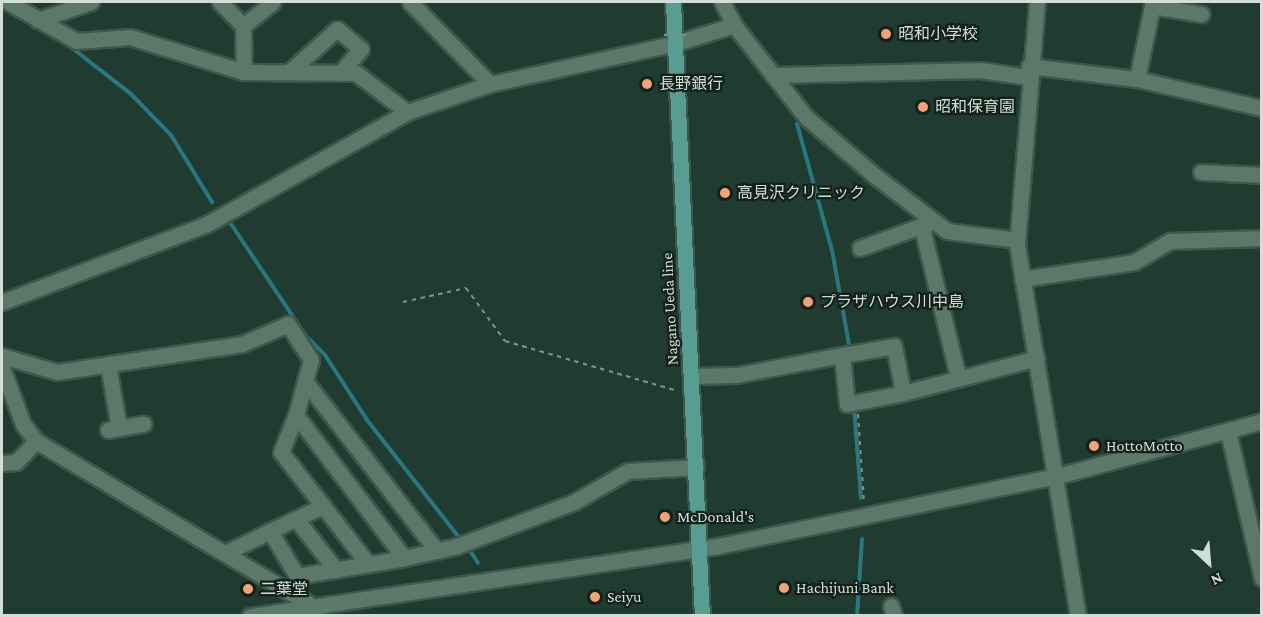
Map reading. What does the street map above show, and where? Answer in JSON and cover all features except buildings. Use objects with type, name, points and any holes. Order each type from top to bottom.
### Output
[{"type":"main road","name":"Nagano Ueda line","points":[[673,2],[702,615]]},
{"type":"street","points":[[8,2],[76,41],[130,37],[244,72],[343,70],[356,73],[407,112]]},
{"type":"street","points":[[38,20],[91,2]]},
{"type":"street","points":[[220,2],[243,26],[244,72]]},
{"type":"street","points":[[243,26],[273,2]]},
{"type":"street","points":[[410,2],[490,84]]},
{"type":"street","points":[[722,2],[734,25],[806,117],[928,224],[947,231],[1017,240]]},
{"type":"street","points":[[1037,2],[1029,72],[1017,240],[1078,615]]},
{"type":"street","points":[[1137,79],[1153,4],[1201,14]]},
{"type":"street","points":[[2,302],[207,224],[407,112],[490,84],[734,25]]},
{"type":"street","points":[[289,72],[337,29],[361,49],[343,70]]},
{"type":"street","points":[[773,75],[980,70],[1137,79],[1262,108]]},
{"type":"street","points":[[1201,172],[1262,175]]},
{"type":"street","points":[[860,248],[928,224]]},
{"type":"street","points":[[928,224],[958,377]]},
{"type":"street","points":[[1022,279],[1134,262],[1170,241],[1262,238]]},
{"type":"street","points":[[2,356],[57,372],[242,344],[288,324],[311,360],[296,415],[281,452],[368,564]]},
{"type":"street","points":[[691,376],[736,375],[894,346],[903,393]]},
{"type":"street","points":[[842,355],[847,404],[903,393],[1037,358]]},
{"type":"street","points":[[108,365],[113,429],[143,424]]},
{"type":"street","points":[[2,368],[23,424],[36,441],[227,552],[320,611]]},
{"type":"street","points":[[305,381],[437,550]]},
{"type":"street","points":[[296,415],[404,558]]},
{"type":"street","points":[[250,615],[320,611],[699,549],[1057,476],[1262,421]]},
{"type":"street","points":[[1228,430],[1261,571]]},
{"type":"street","points":[[2,463],[16,462],[36,441]]},
{"type":"street","points":[[270,531],[297,576],[404,558],[463,543],[574,502],[628,471],[696,467]]},
{"type":"street","points":[[227,552],[323,506]]},
{"type":"street","points":[[296,519],[336,570]]},
{"type":"path","points":[[403,302],[466,288],[506,341],[692,395]]},
{"type":"path","points":[[857,402],[864,504]]},
{"type":"waterway","points":[[67,44],[131,94],[171,135],[212,202]]},
{"type":"waterway","points":[[797,124],[832,250],[850,350]]},
{"type":"waterway","points":[[229,221],[306,336],[325,355],[367,420],[462,541]]},
{"type":"waterway","points":[[851,362],[853,387]]},
{"type":"waterway","points":[[854,407],[861,498]]},
{"type":"waterway","points":[[857,616],[862,539]]},
{"type":"waterway","points":[[467,546],[478,563]]},
{"type":"place","name":"昭和小学校","points":[[886,34]]},
{"type":"place","name":"長野銀行","points":[[647,84]]},
{"type":"place","name":"昭和保育園","points":[[923,107]]},
{"type":"place","name":"高見沢クリニック","points":[[725,193]]},
{"type":"place","name":"プラザハウス川中島","points":[[808,302]]},
{"type":"place","name":"HottoMotto","points":[[1094,446]]},
{"type":"place","name":"McDonald's","points":[[665,517]]},
{"type":"place","name":"Hachijuni Bank","points":[[784,588]]},
{"type":"place","name":"二葉堂","points":[[248,589]]},
{"type":"place","name":"Seiyu","points":[[595,597]]}]
